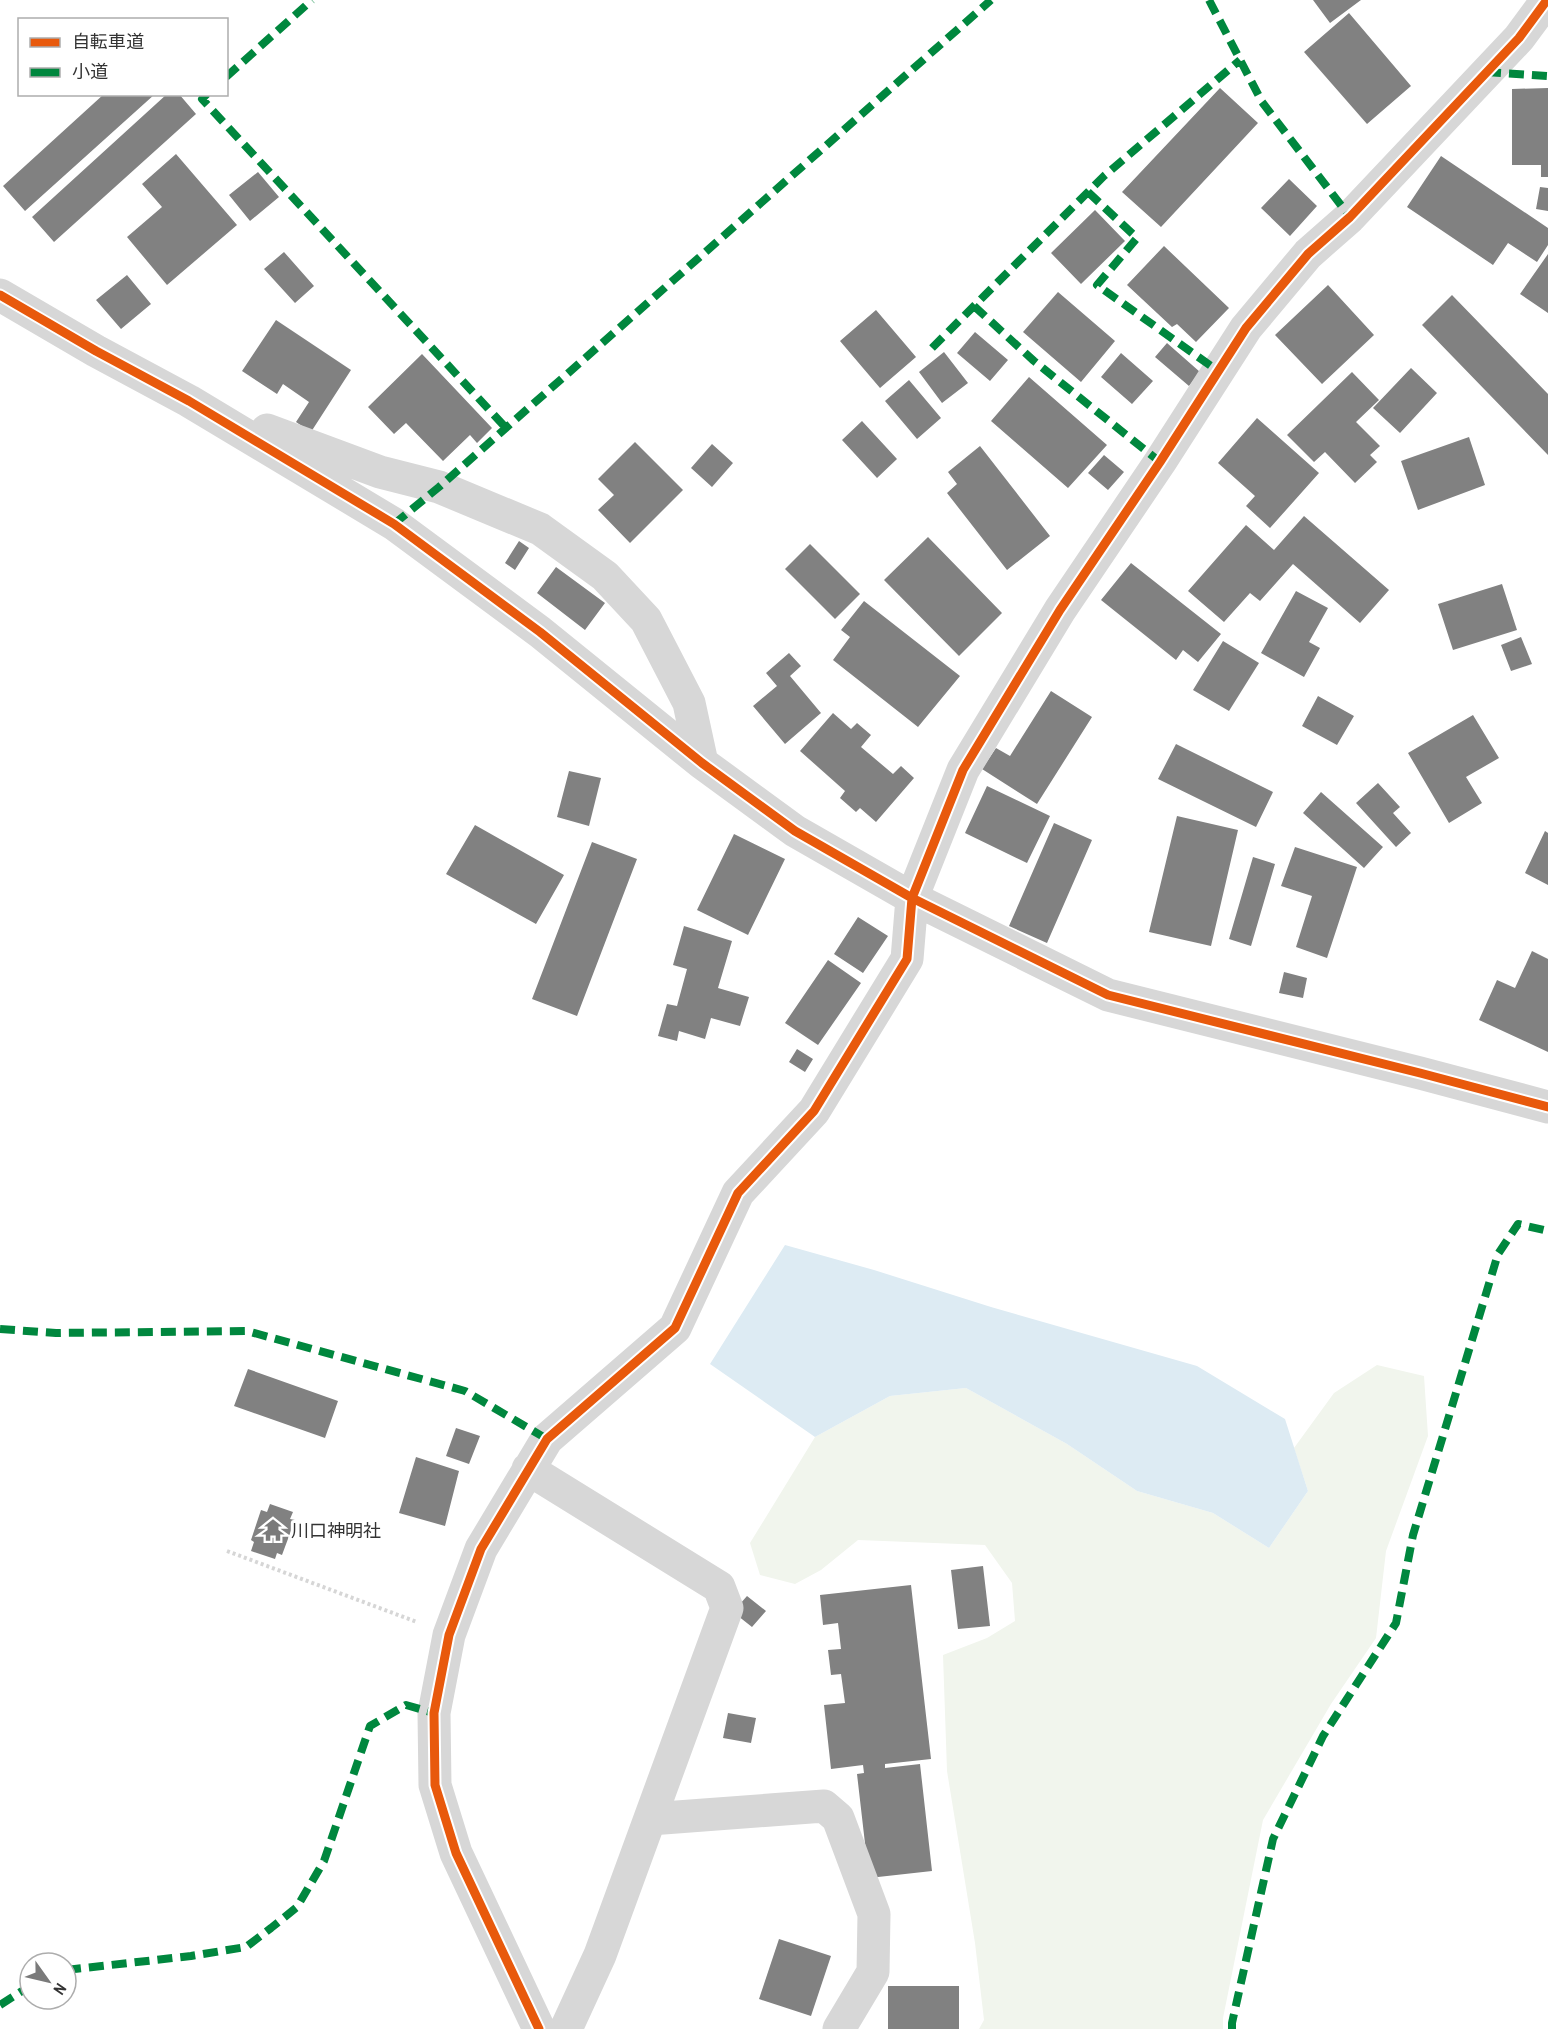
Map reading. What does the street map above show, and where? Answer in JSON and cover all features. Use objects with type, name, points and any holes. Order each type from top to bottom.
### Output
[{"type":"street","points":[[539,2029],[456,1853],[435,1785],[434,1713],[448,1635],[481,1549],[547,1439],[675,1329],[738,1193],[814,1111],[907,959],[912,898],[963,770],[1060,610],[1160,462],[1246,328],[1308,254],[1350,217],[1519,38],[1547,0]]},
{"type":"street","points":[[0,295],[189,401],[394,524],[540,632],[702,763],[795,831],[912,898],[1108,995],[1548,1107]]},
{"type":"street","points":[[189,401],[380,472],[439,487],[540,529],[605,576],[646,620],[689,703],[702,763]]},
{"type":"street","points":[[528,1469],[719,1587],[728,1608],[600,1955],[566,2029]]},
{"type":"street","points":[[650,1819],[824,1806],[838,1818],[874,1914],[873,1972],[839,2029]]},
{"type":"path","points":[[227,1551],[448,1635]]},
{"type":"shaded area","points":[[785,1245],[1197,1366],[1285,1419],[1308,1491],[1269,1548],[1213,1513],[1137,1491],[1067,1444],[966,1388],[890,1396],[815,1437],[710,1364]]},
{"type":"shaded area","points":[[1377,1365],[1424,1376],[1428,1436],[1386,1551],[1376,1638],[1331,1704],[1263,1820],[1223,2018],[1223,2029],[979,2029],[984,2020],[975,1943],[947,1771],[943,1655],[987,1638],[1015,1621],[1012,1583],[985,1545],[858,1540],[821,1570],[795,1584],[760,1575],[750,1543],[815,1437],[890,1396],[966,1388],[1067,1444],[1137,1491],[1213,1513],[1269,1548],[1308,1491],[1294,1448],[1334,1393]]},
{"type":"building","points":[[1313,0],[1361,0],[1330,23]]},
{"type":"building","points":[[1349,13],[1411,86],[1367,124],[1304,52]]},
{"type":"building","points":[[1220,88],[1258,123],[1161,227],[1122,192]]},
{"type":"building","points":[[1548,88],[1548,177],[1541,177],[1541,165],[1512,165],[1512,89]]},
{"type":"building","points":[[102,96],[153,96],[25,211],[3,186]]},
{"type":"building","points":[[165,96],[181,96],[196,114],[54,242],[32,217]]},
{"type":"building","points":[[176,154],[237,225],[167,285],[127,237],[162,207],[142,184]]},
{"type":"building","points":[[1441,156],[1548,228],[1548,245],[1537,262],[1508,243],[1493,265],[1407,207]]},
{"type":"building","points":[[258,172],[279,197],[250,221],[229,195]]},
{"type":"building","points":[[1289,179],[1317,206],[1290,236],[1261,208]]},
{"type":"building","points":[[1540,187],[1548,188],[1548,211],[1536,209]]},
{"type":"building","points":[[1095,210],[1125,241],[1081,284],[1051,253]]},
{"type":"building","points":[[1164,246],[1229,308],[1196,342],[1177,324],[1172,327],[1127,285]]},
{"type":"building","points":[[284,252],[314,286],[295,303],[264,269]]},
{"type":"building","points":[[1548,254],[1548,313],[1520,294]]},
{"type":"building","points":[[127,275],[151,304],[121,329],[96,300]]},
{"type":"building","points":[[1328,285],[1374,335],[1322,384],[1275,335]]},
{"type":"building","points":[[1058,292],[1115,341],[1081,382],[1023,332]]},
{"type":"building","points":[[1452,295],[1548,394],[1548,455],[1422,325]]},
{"type":"building","points":[[876,310],[916,357],[880,388],[840,341]]},
{"type":"building","points":[[276,320],[351,370],[311,432],[296,422],[309,402],[283,384],[277,394],[242,371]]},
{"type":"building","points":[[975,332],[1008,360],[990,381],[957,353]]},
{"type":"building","points":[[1167,343],[1200,372],[1189,386],[1155,357]]},
{"type":"building","points":[[944,352],[968,383],[942,403],[919,372]]},
{"type":"building","points":[[1121,353],[1153,381],[1132,404],[1101,377]]},
{"type":"building","points":[[422,354],[492,428],[477,443],[470,435],[443,461],[406,423],[394,434],[368,407]]},
{"type":"building","points":[[1411,368],[1437,393],[1400,433],[1373,408]]},
{"type":"building","points":[[1352,372],[1379,400],[1356,422],[1380,446],[1370,455],[1377,462],[1355,483],[1325,452],[1314,462],[1287,435]]},
{"type":"building","points":[[1029,377],[1107,445],[1068,488],[991,421]]},
{"type":"building","points":[[909,380],[941,418],[917,439],[885,401]]},
{"type":"building","points":[[1257,418],[1319,473],[1270,528],[1246,506],[1255,496],[1218,463]]},
{"type":"building","points":[[862,421],[897,459],[877,478],[842,440]]},
{"type":"building","points":[[1469,437],[1485,485],[1418,510],[1401,461]]},
{"type":"building","points":[[635,442],[683,490],[630,543],[598,510],[614,495],[598,479]]},
{"type":"building","points":[[712,444],[733,463],[712,487],[691,468]]},
{"type":"building","points":[[980,446],[1050,536],[1007,570],[947,493],[957,484],[948,472]]},
{"type":"building","points":[[1104,455],[1124,472],[1108,490],[1088,473]]},
{"type":"building","points":[[1304,516],[1389,590],[1360,623],[1293,564],[1260,601],[1250,593],[1224,622],[1188,591],[1246,525],[1274,550]]},
{"type":"building","points":[[928,537],[1002,613],[959,656],[884,580]]},
{"type":"building","points":[[519,541],[529,548],[515,570],[505,563]]},
{"type":"building","points":[[810,544],[860,594],[835,619],[785,569]]},
{"type":"building","points":[[1131,563],[1221,634],[1198,662],[1183,650],[1176,660],[1101,600]]},
{"type":"building","points":[[556,567],[605,603],[585,630],[537,593]]},
{"type":"building","points":[[1502,584],[1517,630],[1453,650],[1438,604]]},
{"type":"building","points":[[1296,591],[1328,608],[1309,642],[1320,648],[1304,677],[1261,653]]},
{"type":"building","points":[[864,601],[960,676],[918,727],[833,660],[850,637],[841,630]]},
{"type":"building","points":[[1521,637],[1532,664],[1511,671],[1501,645]]},
{"type":"building","points":[[1223,641],[1259,663],[1229,711],[1193,690]]},
{"type":"building","points":[[789,653],[801,666],[790,676],[821,713],[785,744],[753,706],[777,686],[766,673]]},
{"type":"building","points":[[1051,691],[1092,717],[1037,804],[982,769],[996,748],[1010,756]]},
{"type":"building","points":[[1318,696],[1354,716],[1337,745],[1302,726]]},
{"type":"building","points":[[833,713],[851,729],[857,723],[871,735],[861,747],[893,774],[901,766],[914,778],[876,822],[860,808],[856,812],[840,798],[845,791],[800,751]]},
{"type":"building","points":[[1473,715],[1499,758],[1466,777],[1482,803],[1449,823],[1408,753]]},
{"type":"building","points":[[1176,744],[1273,792],[1256,827],[1158,779]]},
{"type":"building","points":[[569,771],[601,778],[589,826],[557,817]]},
{"type":"building","points":[[1378,783],[1400,807],[1393,813],[1411,833],[1396,847],[1356,803]]},
{"type":"building","points":[[987,786],[1050,816],[1027,863],[965,833]]},
{"type":"building","points":[[1321,792],[1383,847],[1364,868],[1303,813]]},
{"type":"building","points":[[1177,816],[1238,830],[1211,946],[1149,932]]},
{"type":"building","points":[[1054,823],[1092,840],[1047,943],[1009,926]]},
{"type":"building","points":[[475,825],[564,875],[536,924],[446,874]]},
{"type":"building","points":[[1545,831],[1548,833],[1548,885],[1525,873]]},
{"type":"building","points":[[734,834],[785,859],[748,935],[697,910]]},
{"type":"building","points":[[592,842],[637,859],[577,1016],[532,999]]},
{"type":"building","points":[[1295,847],[1357,867],[1327,958],[1296,947],[1312,896],[1281,886]]},
{"type":"building","points":[[1253,857],[1275,864],[1251,946],[1229,939]]},
{"type":"building","points":[[858,917],[888,936],[863,973],[834,954]]},
{"type":"building","points":[[684,926],[732,941],[718,988],[749,997],[740,1026],[711,1018],[705,1039],[679,1031],[677,1041],[658,1036],[667,1004],[677,1006],[687,969],[673,965]]},
{"type":"building","points":[[1532,951],[1548,959],[1548,1052],[1479,1020],[1497,980],[1515,988]]},
{"type":"building","points":[[828,960],[861,983],[818,1045],[785,1023]]},
{"type":"building","points":[[1284,972],[1307,978],[1303,998],[1279,993]]},
{"type":"building","points":[[797,1049],[813,1059],[805,1072],[789,1062]]},
{"type":"building","points":[[248,1369],[338,1401],[325,1438],[234,1406]]},
{"type":"building","points":[[456,1428],[480,1436],[469,1464],[446,1456]]},
{"type":"building","points":[[416,1457],[459,1471],[445,1526],[399,1513]]},
{"type":"building","name":"川口神明社","points":[[270,1504],[293,1512],[290,1519],[295,1520],[282,1555],[277,1553],[275,1559],[251,1551],[254,1542],[251,1540],[261,1510],[267,1512]]},
{"type":"building","points":[[983,1566],[990,1626],[958,1629],[951,1570]]},
{"type":"building","points":[[911,1585],[931,1759],[885,1764],[885,1768],[920,1764],[932,1871],[869,1878],[857,1774],[864,1773],[863,1765],[831,1769],[824,1705],[845,1703],[841,1674],[831,1675],[828,1650],[841,1649],[838,1623],[823,1625],[820,1595]]},
{"type":"building","points":[[747,1596],[766,1611],[752,1627],[733,1612]]},
{"type":"building","points":[[728,1713],[756,1718],[751,1743],[723,1738]]},
{"type":"building","points":[[779,1939],[831,1956],[811,2016],[759,1999]]},
{"type":"building","points":[[888,1986],[959,1986],[959,2029],[888,2029]]},
{"type":"marked path","points":[[228,75],[312,0]]},
{"type":"marked path","points":[[394,524],[439,487],[991,0]]},
{"type":"marked path","points":[[1209,0],[1262,102],[1350,217]]},
{"type":"marked path","points":[[932,348],[1104,176],[1240,60]]},
{"type":"marked path","points":[[1486,72],[1548,76]]},
{"type":"marked path","points":[[205,96],[202,99],[506,428]]},
{"type":"marked path","points":[[1088,192],[1137,238],[1097,285],[1218,371]]},
{"type":"marked path","points":[[974,306],[1034,361],[1160,462]]},
{"type":"marked path","points":[[1232,2029],[1273,1839],[1323,1736],[1396,1623],[1413,1535],[1498,1254],[1518,1224],[1548,1231]]},
{"type":"marked path","points":[[0,1329],[56,1333],[247,1331],[465,1391],[547,1439]]},
{"type":"marked path","points":[[78,1969],[191,1956],[246,1947],[297,1907],[324,1861],[370,1726],[406,1705],[434,1713]]},
{"type":"marked path","points":[[0,2005],[18,1994]]},
{"type":"cycle path","points":[[539,2029],[456,1853],[435,1785],[434,1713],[449,1635],[481,1549],[547,1439],[675,1328],[738,1193],[814,1111],[907,959],[912,898],[963,770],[1060,610],[1160,462],[1246,328],[1308,254],[1350,217],[1519,38],[1547,0]]},
{"type":"cycle path","points":[[0,295],[96,351],[189,401],[394,524],[540,632],[702,763],[795,831],[912,898],[1108,995],[1548,1107]]},
{"type":"place","name":"川口神明社","points":[[273,1530]]}]
